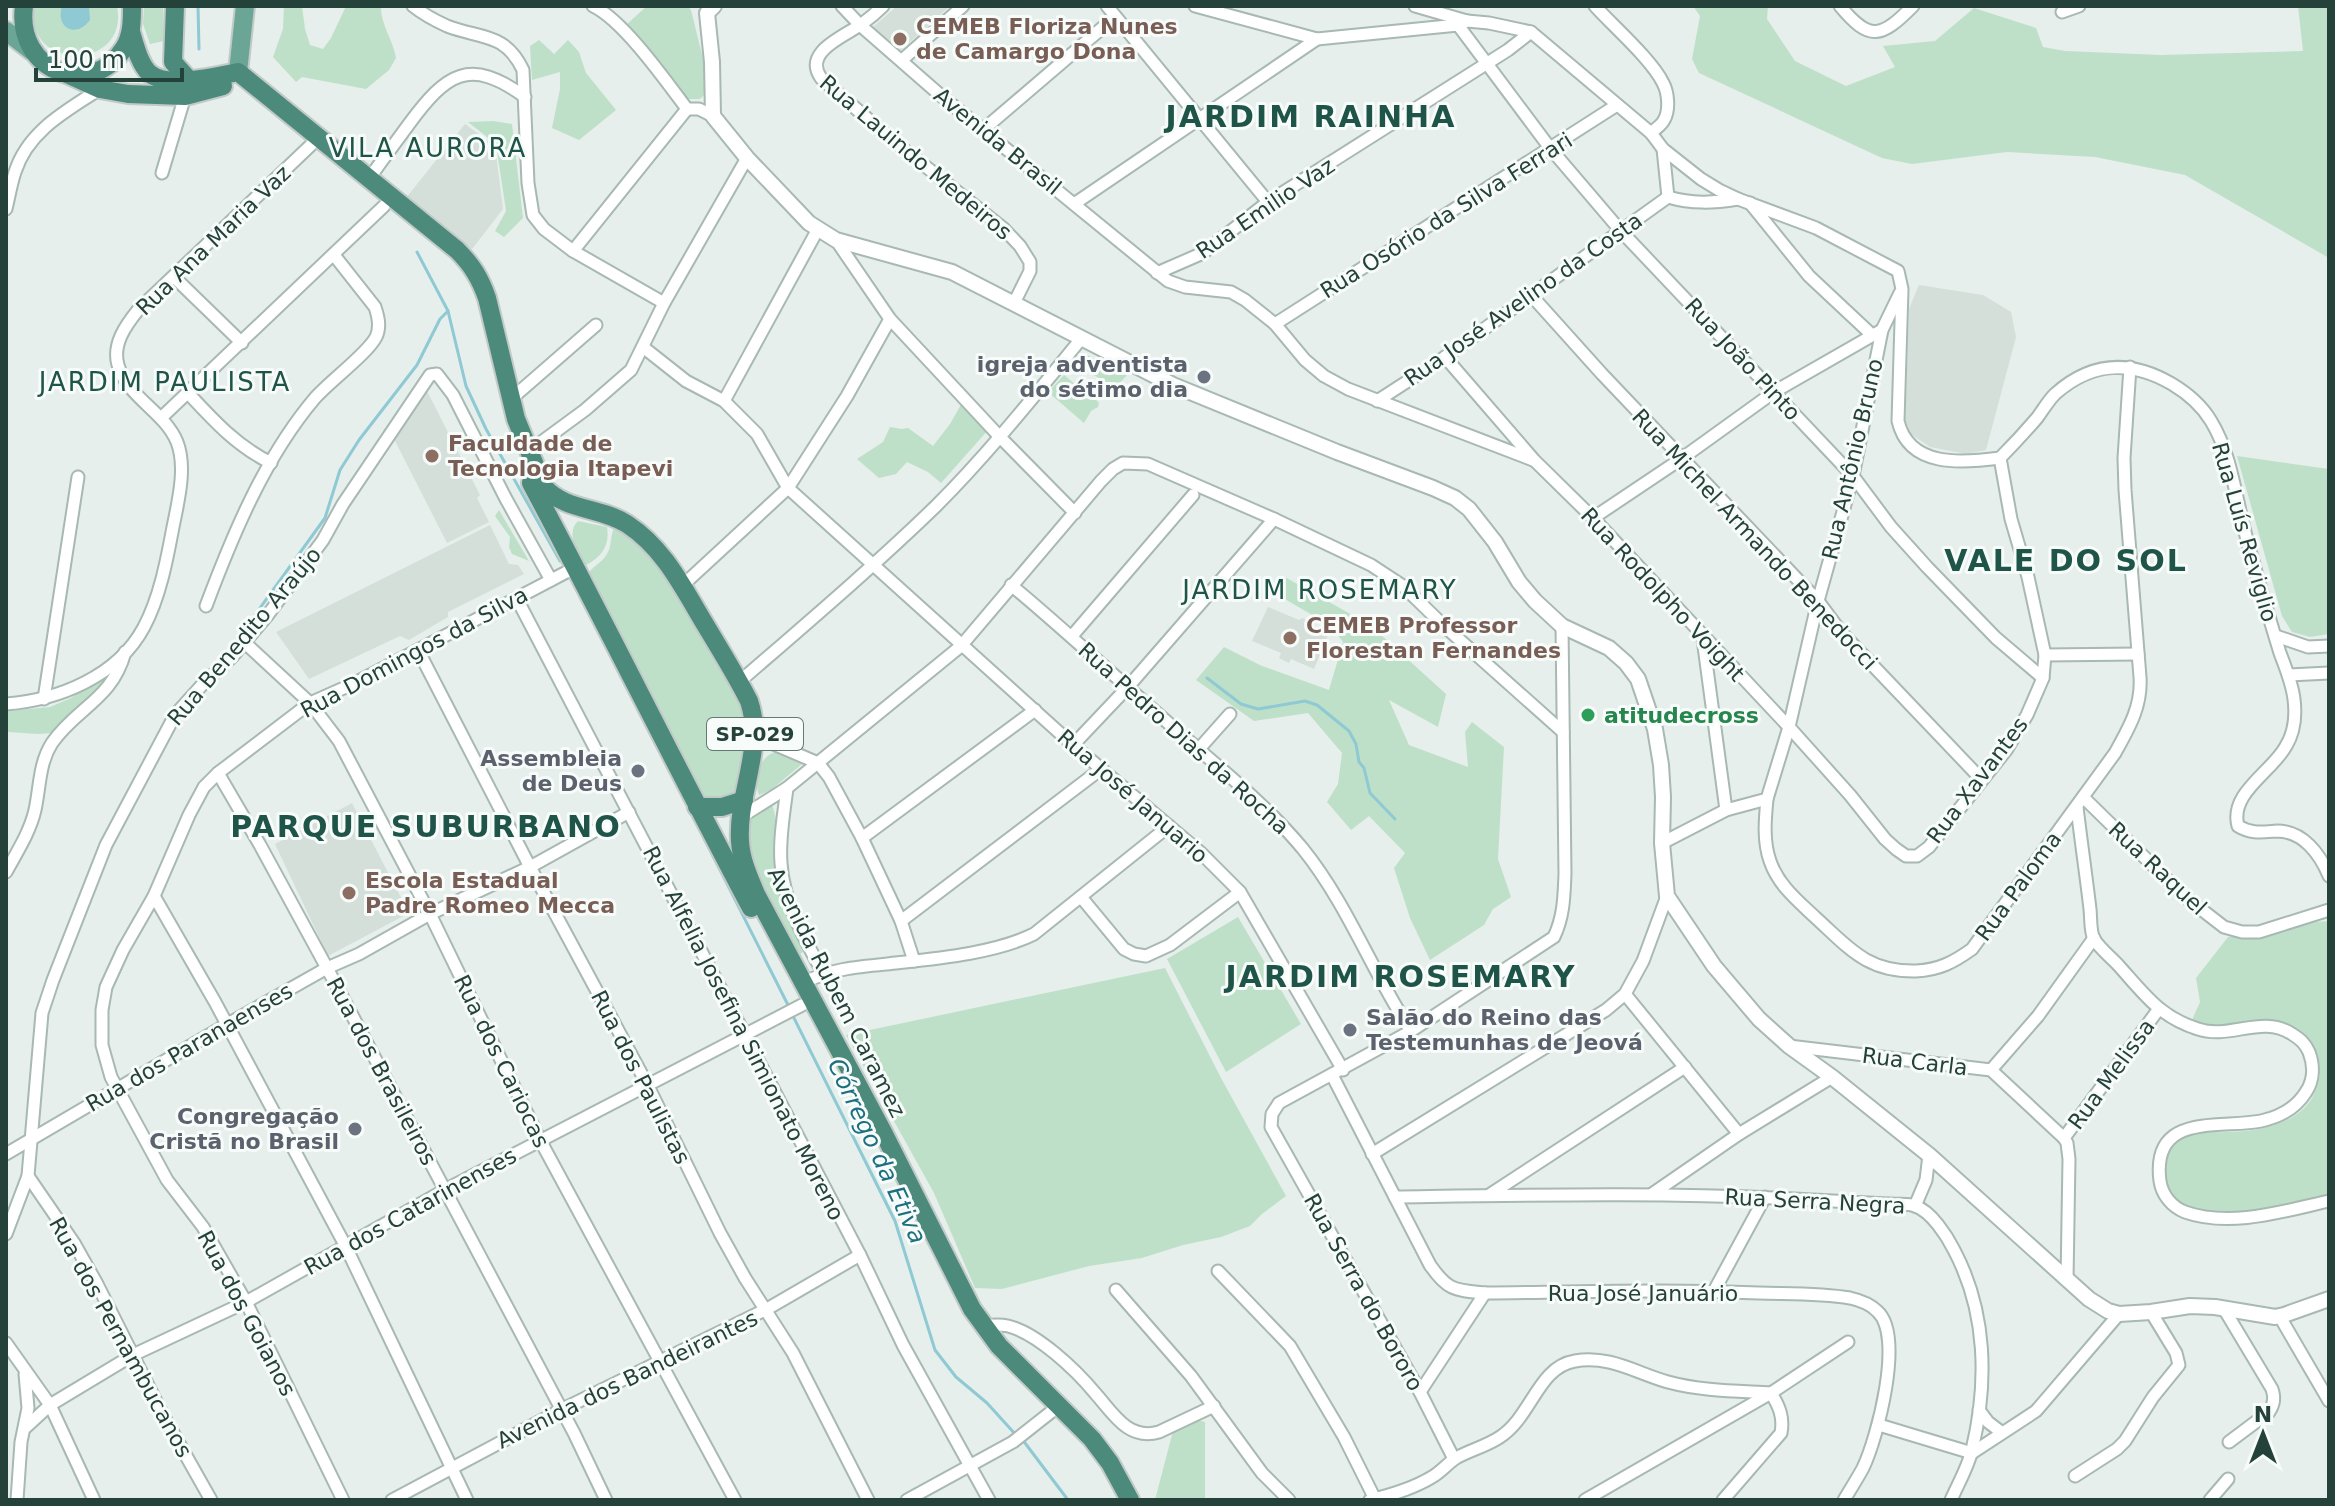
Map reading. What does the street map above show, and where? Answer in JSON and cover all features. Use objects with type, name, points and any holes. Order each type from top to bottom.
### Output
[{"type":"highway","points":[[24,6],[22,22],[25,37],[42,62],[100,89],[128,94],[213,88],[236,79]]},
{"type":"highway","points":[[175,6],[173,62],[187,88]]},
{"type":"highway","points":[[67,74],[84,74],[107,65],[125,48],[131,15]]},
{"type":"highway","points":[[131,15],[136,52],[147,71],[187,88]]},
{"type":"highway","name":"Avenida Rubem Caramez","points":[[236,79],[449,260],[470,285],[506,424],[531,484],[644,696],[799,1006],[967,1321],[1001,1364],[1090,1455],[1118,1500]]},
{"type":"highway","name":"Avenida Rubem Caramez","points":[[236,79],[369,179],[457,250],[472,266],[487,298],[516,419],[544,487],[564,503],[609,516],[637,531],[657,549],[683,585],[739,682],[753,713],[755,736],[742,809],[740,840],[742,858],[756,894],[983,1326],[1092,1439],[1110,1463],[1130,1500]]},
{"type":"highway","points":[[572,559],[568,523],[572,518],[609,516]]},
{"type":"highway","points":[[697,807],[742,809]]},
{"type":"main road","points":[[236,79],[245,6]]},
{"type":"main road","points":[[6,31],[32,51]]},
{"type":"street","points":[[413,6],[448,26],[493,38],[516,57],[523,70],[528,183],[533,215],[544,229],[573,251],[664,303]]},
{"type":"street","points":[[593,6],[624,30],[687,109]]},
{"type":"street","name":"Avenida Brasil","points":[[842,6],[939,94],[1168,281],[1185,287],[1231,292],[1275,324],[1305,360],[1324,376],[1377,401],[1534,460]]},
{"type":"street","points":[[860,25],[883,6]]},
{"type":"street","points":[[902,60],[963,6]]},
{"type":"street","points":[[1195,6],[1317,39],[1462,23],[1489,23],[1531,32],[1701,179],[1744,201],[1816,228],[1898,271],[1902,289],[1898,421],[1902,435],[1909,445],[1948,462],[2000,458]]},
{"type":"street","points":[[1415,6],[1447,10],[1462,23]]},
{"type":"street","points":[[1595,6],[1663,82],[1667,112],[1664,122],[1651,133]]},
{"type":"street","points":[[1840,6],[1866,32],[1879,32],[1890,27],[1913,6]]},
{"type":"street","points":[[2062,12],[2079,6]]},
{"type":"street","points":[[707,8],[713,116]]},
{"type":"street","points":[[984,129],[1111,10],[1268,202]]},
{"type":"street","name":"Rua João Pinto","points":[[1462,23],[1485,63],[1550,148],[1620,230],[1853,476],[1891,527],[1927,567],[1996,638],[2043,678]]},
{"type":"street","name":"Rua Lauindo Medeiros","points":[[860,25],[843,34],[820,54],[815,62],[816,72],[886,135],[1003,228],[1027,254],[1030,262],[1028,277],[1014,303]]},
{"type":"street","name":"Rua Emilio Vaz","points":[[1157,273],[1203,253],[1268,202],[1531,32]]},
{"type":"street","points":[[1074,204],[1317,39]]},
{"type":"street","points":[[369,179],[435,90],[448,81],[461,76],[480,75],[509,85],[525,97]]},
{"type":"street","points":[[162,173],[187,88]]},
{"type":"street","points":[[6,209],[15,171],[37,133],[100,89]]},
{"type":"street","name":"Rua Osório da Silva Ferrari","points":[[1275,324],[1617,105]]},
{"type":"street","points":[[573,251],[687,109]]},
{"type":"street","points":[[687,109],[699,109],[713,116],[747,158],[809,223],[836,240],[952,272],[1173,385],[1455,498],[1480,522],[1535,601],[1562,626],[1609,648],[1638,679],[1655,729],[1661,765],[1662,843],[1667,896],[1643,961],[1625,994],[1606,1010],[1372,1154]]},
{"type":"street","name":"Rua Ana Maria Vaz","points":[[125,651],[138,638],[151,611],[175,516],[181,457],[177,442],[162,417],[123,376],[117,353],[125,326],[138,310],[311,145]]},
{"type":"street","points":[[1663,149],[1668,197],[1703,203],[1744,201]]},
{"type":"street","points":[[527,449],[553,434],[631,370],[664,303],[747,158]]},
{"type":"street","name":"Rua José Avelino da Costa","points":[[1377,401],[1445,357],[1668,197]]},
{"type":"street","points":[[1593,518],[1774,392],[1877,333],[1809,276],[1744,201]]},
{"type":"street","points":[[162,417],[384,206]]},
{"type":"street","points":[[724,401],[818,229]]},
{"type":"street","points":[[836,240],[890,319],[1075,513]]},
{"type":"street","points":[[206,606],[233,538],[271,463],[316,397],[377,336],[379,317],[375,307],[334,255]]},
{"type":"street","points":[[174,277],[242,343]]},
{"type":"street","name":"Rua Antônio Bruno","points":[[1767,799],[1789,727],[1818,601],[1853,476],[1877,333],[1902,289]]},
{"type":"street","name":"Rua Michel Armando Benedocci","points":[[1531,295],[1681,459],[1818,601],[1841,632],[1982,780]]},
{"type":"street","points":[[683,585],[788,488],[833,420],[890,319]]},
{"type":"street","points":[[511,399],[596,325]]},
{"type":"street","points":[[739,682],[938,504],[1081,339]]},
{"type":"street","name":"Rua José Januario","points":[[643,347],[686,381],[724,401],[757,434],[788,488],[1073,745],[1201,853],[1240,892],[1337,1072]]},
{"type":"street","name":"Rua Rodolpho Voight","points":[[1445,357],[1534,460],[1593,518],[1789,727],[1885,839],[1906,856],[1917,856]]},
{"type":"street","name":"Rua Luís Reviglio","points":[[2000,458],[2055,395],[2088,373],[2104,367],[2130,367],[2155,374],[2181,390],[2200,407],[2221,442],[2231,474],[2247,539],[2289,675],[2295,715],[2287,745],[2238,806],[2238,826],[2246,831],[2294,834],[2305,841],[2324,864],[2329,876]]},
{"type":"street","points":[[2045,655],[2138,654],[2125,480],[2130,367]]},
{"type":"street","name":"Rua Benedito Araújo","points":[[6,1234],[28,1176],[42,1013],[106,845],[175,715],[267,616],[323,540],[343,504],[430,375],[437,374],[453,395],[551,580]]},
{"type":"street","points":[[189,394],[234,441],[271,463]]},
{"type":"street","name":"Rua Xavantes","points":[[1917,856],[1942,832],[2007,749],[2027,715],[2043,678],[2045,655],[2028,577],[2011,519],[2000,458]]},
{"type":"street","points":[[742,809],[787,788],[961,646],[1113,469],[1123,463],[1148,464],[1371,565],[1403,586],[1563,732]]},
{"type":"street","points":[[44,699],[78,477]]},
{"type":"street","points":[[1072,636],[1193,495]]},
{"type":"street","points":[[1073,745],[1127,688],[1274,519]]},
{"type":"street","name":"Rua Domingos da Silva","points":[[154,896],[189,815],[204,787],[218,773],[310,703],[517,599],[551,580],[572,559]]},
{"type":"street","name":"Rua Pedro Dias da Rocha","points":[[1011,585],[1269,810],[1305,852],[1344,910],[1395,1008],[1411,1031]]},
{"type":"street","name":"Rua Alfelia Josefina Simionato Moreno","points":[[517,599],[860,1255],[903,1345],[989,1500]]},
{"type":"street","points":[[1337,1072],[1411,1031],[1554,937],[1564,907],[1562,626]]},
{"type":"street","points":[[2276,636],[2308,647],[2329,646]]},
{"type":"street","points":[[1703,638],[1726,810]]},
{"type":"street","name":"Rua dos Cariocas","points":[[244,642],[310,703],[339,741],[430,914],[540,1140],[735,1500]]},
{"type":"street","name":"Rua dos Paulistas","points":[[418,650],[647,1084],[720,1233],[810,1383],[868,1500]]},
{"type":"street","points":[[6,704],[64,693],[84,683],[125,651]]},
{"type":"street","points":[[6,872],[31,824],[47,752],[63,731],[116,677],[125,651]]},
{"type":"street","name":"Rua Paloma","points":[[1767,799],[1765,841],[1780,883],[1855,954],[1881,968],[1905,971],[1933,970],[1955,962],[1972,949],[2115,753],[2134,720],[2141,690],[2138,654]]},
{"type":"street","points":[[2289,675],[2329,673]]},
{"type":"street","points":[[862,838],[1035,710]]},
{"type":"street","points":[[1198,750],[1230,714]]},
{"type":"street","points":[[755,736],[818,763],[829,777],[901,921],[914,961]]},
{"type":"street","points":[[901,921],[1101,769]]},
{"type":"street","name":"Rua dos Brasileiros","points":[[218,773],[327,968],[593,1469],[606,1500]]},
{"type":"street","points":[[787,788],[780,850],[783,882],[823,973]]},
{"type":"street","points":[[1662,843],[1726,810],[1767,799]]},
{"type":"street","points":[[2080,802],[2094,938],[2158,1010],[2200,1030],[2220,1033],[2268,1025],[2284,1029],[2303,1042],[2313,1072],[2310,1086],[2287,1112],[2263,1121],[2208,1123],[2175,1134],[2160,1158],[2161,1188],[2168,1201],[2183,1211],[2228,1219],[2329,1201]]},
{"type":"street","name":"Rua Raquel","points":[[2080,802],[2184,896],[2224,927],[2242,932],[2259,932],[2329,910]]},
{"type":"street","name":"Rua dos Paranaenses","points":[[6,1154],[327,968],[359,954],[430,914],[530,867],[629,812]]},
{"type":"street","points":[[802,983],[823,973],[914,961],[1018,942],[1034,934],[1169,826]]},
{"type":"street","points":[[1081,897],[1124,949],[1146,956],[1170,945],[1240,892]]},
{"type":"street","points":[[154,896],[345,1245],[467,1500]]},
{"type":"street","name":"Rua dos Goianos","points":[[154,896],[106,987],[102,1010],[102,1045],[107,1065],[117,1090],[167,1180],[203,1227],[246,1302],[343,1500]]},
{"type":"street","points":[[1667,896],[1714,966],[1759,1019],[1929,1155],[2067,1281],[2108,1311],[2119,1314],[2190,1306],[2280,1317],[2329,1299]]},
{"type":"street","points":[[1991,1070],[2038,1016],[2094,938]]},
{"type":"street","points":[[1625,994],[1739,1134]]},
{"type":"street","name":"Rua dos Catarinenses","points":[[25,1428],[50,1405],[133,1355],[246,1302],[445,1190],[799,1006]]},
{"type":"street","name":"Rua Melissa","points":[[2067,1281],[2069,1159],[2064,1138],[2158,1010]]},
{"type":"street","name":"Rua Carla","points":[[1789,1046],[1991,1070],[2064,1138]]},
{"type":"street","points":[[1489,1195],[1685,1067]]},
{"type":"street","name":"Rua Serra do Bororo","points":[[1337,1072],[1279,1103],[1272,1114],[1271,1127],[1420,1392],[1454,1459]]},
{"type":"street","name":"Rua José Januário","points":[[1337,1072],[1372,1154],[1430,1265],[1444,1284],[1464,1291],[1485,1293],[1714,1291],[1850,1298],[1881,1314],[1889,1343],[1887,1381],[1879,1425],[1863,1468],[1844,1500]]},
{"type":"street","points":[[1652,1194],[1739,1134],[1832,1077]]},
{"type":"street","points":[[1915,1206],[1926,1180],[1929,1155]]},
{"type":"street","name":"Rua dos Pernambucanos","points":[[28,1176],[74,1243],[211,1500]]},
{"type":"street","name":"Rua Serra Negra","points":[[1395,1197],[1652,1194],[1915,1206],[1946,1236],[1965,1272],[1976,1303],[1981,1332],[1979,1410],[1972,1453],[1951,1500]]},
{"type":"street","points":[[1714,1291],[1765,1197]]},
{"type":"street","name":"Avenida dos Bandeirantes","points":[[392,1500],[561,1410],[767,1309],[860,1255]]},
{"type":"street","points":[[1218,1271],[1290,1346],[1344,1437],[1372,1499],[1434,1476],[1454,1459],[1500,1437],[1517,1422],[1547,1376],[1573,1361],[1607,1361],[1691,1387],[1771,1393]]},
{"type":"street","points":[[1116,1290],[1170,1350],[1262,1473],[1289,1500]]},
{"type":"street","points":[[1420,1392],[1485,1293]]},
{"type":"street","points":[[2224,1309],[2274,1397],[2269,1412],[2229,1442]]},
{"type":"street","points":[[2075,1476],[2125,1441],[2153,1397],[2179,1365],[2176,1353],[2151,1312]]},
{"type":"street","points":[[1879,1425],[1972,1453],[2036,1411],[2119,1314]]},
{"type":"street","points":[[2280,1317],[2329,1401]]},
{"type":"street","points":[[983,1326],[1006,1325],[1031,1336],[1083,1380],[1117,1420],[1141,1434],[1159,1432],[1214,1406]]},
{"type":"street","points":[[1585,1500],[1771,1393],[1848,1342]]},
{"type":"street","points":[[6,1343],[50,1405],[94,1500]]},
{"type":"street","points":[[17,1500],[21,1442],[29,1397],[24,1368]]},
{"type":"street","points":[[1723,1500],[1781,1433],[1780,1409],[1771,1393]]},
{"type":"street","points":[[1979,1410],[2001,1432]]},
{"type":"street","points":[[907,1500],[1013,1442],[1051,1412]]},
{"type":"street","points":[[2210,1500],[2228,1479]]},
{"type":"shaded area","name":"CEMEB Floriza Nunes de Camargo Dona","points":[[897,6],[950,6],[901,50],[873,27]]},
{"type":"shaded area","points":[[465,124],[495,146],[503,209],[472,249],[406,198]]},
{"type":"shaded area","points":[[1919,285],[1983,295],[2011,312],[2016,337],[1986,450],[1966,454],[1930,447],[1911,434],[1905,424],[1909,309]]},
{"type":"shaded area","name":"Faculdade de Tecnologia Itapevi","points":[[427,391],[480,495],[477,498],[489,522],[447,543],[392,435]]},
{"type":"shaded area","points":[[490,525],[509,564],[518,565],[524,574],[448,612],[448,617],[409,640],[400,636],[309,679],[276,632]]},
{"type":"shaded area","name":"CEMEB Professor Florestan Fernandes","points":[[1268,607],[1299,620],[1311,621],[1310,625],[1328,635],[1314,669],[1291,659],[1289,663],[1279,658],[1281,653],[1252,641]]},
{"type":"shaded area","name":"Escola Estadual Padre Romeo Mecca","points":[[352,803],[409,913],[328,956],[275,844]]},
{"type":"green space","points":[[35,6],[117,6],[117,28],[108,43],[93,53],[76,56],[58,52],[44,43],[35,27]]},
{"type":"green space","points":[[144,6],[163,6],[164,41],[150,44],[143,24]]},
{"type":"green space","points":[[284,6],[302,6],[310,45],[323,49],[346,6],[381,6],[382,19],[396,58],[389,70],[366,89],[302,77],[296,82],[273,57],[283,29]]},
{"type":"green space","points":[[647,6],[687,6],[691,10],[709,83],[708,91],[700,99],[686,99],[625,26]]},
{"type":"green space","points":[[1693,6],[1768,6],[1767,19],[1795,61],[1846,86],[1895,67],[1883,46],[1935,41],[1974,8],[2036,28],[2043,47],[2065,51],[2161,55],[2303,51],[2298,6],[2329,6],[2329,258],[2185,175],[2095,157],[2007,152],[1912,164],[1882,158],[1699,73],[1692,59],[1700,16]]},
{"type":"green space","points":[[539,40],[554,54],[568,40],[579,52],[586,73],[616,110],[579,140],[552,128],[560,89],[560,72],[532,80],[530,46]]},
{"type":"green space","points":[[468,122],[512,124],[523,218],[504,237],[495,231],[506,211],[496,144]]},
{"type":"green space","points":[[1085,354],[1127,375],[1115,388],[1076,364]]},
{"type":"green space","points":[[1064,375],[1088,391],[1099,403],[1084,423],[1048,392]]},
{"type":"green space","points":[[963,401],[989,429],[941,483],[928,472],[907,462],[896,474],[879,478],[857,459],[883,442],[890,427],[908,428],[933,446]]},
{"type":"green space","points":[[2237,456],[2329,469],[2329,634],[2310,637],[2292,632],[2282,616]]},
{"type":"green space","points":[[499,510],[529,561],[512,554],[510,537],[495,516]]},
{"type":"green space","points":[[578,521],[607,527],[604,550],[586,565],[573,537]]},
{"type":"green space","points":[[615,526],[627,531],[659,564],[697,621],[748,717],[740,791],[720,797],[700,796],[589,572],[606,555]]},
{"type":"green space","points":[[1283,576],[1370,625],[1446,694],[1438,727],[1389,700],[1409,745],[1468,767],[1465,732],[1472,722],[1504,747],[1498,859],[1511,897],[1493,909],[1484,925],[1430,960],[1410,918],[1394,868],[1405,853],[1369,816],[1351,830],[1327,802],[1338,784],[1342,753],[1308,713],[1254,721],[1196,680],[1224,647],[1262,666],[1329,690],[1343,642],[1331,626],[1278,595]]},
{"type":"green space","points":[[111,670],[106,685],[51,733],[8,732],[8,711],[50,707],[71,698]]},
{"type":"green space","points":[[775,752],[802,764],[771,790],[759,795],[759,769],[765,759]]},
{"type":"green space","points":[[772,805],[776,823],[778,880],[803,952],[795,957],[762,889],[749,853],[747,821]]},
{"type":"green space","points":[[1238,917],[1301,1024],[1226,1072],[1167,959]]},
{"type":"green space","points":[[2329,921],[2329,1195],[2289,1206],[2236,1214],[2211,1214],[2189,1209],[2173,1198],[2165,1178],[2165,1167],[2172,1147],[2191,1133],[2251,1130],[2287,1120],[2306,1106],[2313,1096],[2320,1070],[2312,1044],[2302,1032],[2288,1024],[2265,1020],[2219,1026],[2192,1020],[2200,1002],[2196,978],[2228,937],[2275,934]]},
{"type":"green space","points":[[1165,968],[1286,1196],[1250,1226],[1221,1237],[1002,1289],[975,1288],[934,1193],[846,1035]]},
{"type":"green space","points":[[1192,1419],[1205,1422],[1205,1500],[1155,1500],[1173,1431]]},
{"type":"water","points":[[62,6],[89,6],[90,20],[79,29],[68,28],[61,20]]},
{"type":"waterway","points":[[198,6],[199,49]]},
{"type":"waterway","points":[[417,252],[448,311],[466,386],[486,429],[560,561]]},
{"type":"waterway","points":[[226,655],[325,518],[340,470],[359,440],[417,365],[440,319],[448,311]]},
{"type":"waterway","points":[[1207,678],[1241,704],[1258,709],[1305,701],[1317,705],[1349,731],[1356,744],[1370,793],[1395,819]]},
{"type":"waterway","points":[[699,828],[789,1007]]},
{"type":"waterway","name":"Córrego da Etiva","points":[[792,1014],[895,1221],[935,1350],[956,1377],[987,1403],[1016,1435]]},
{"type":"waterway","name":"Córrego da Etiva","points":[[1022,1439],[1068,1500]]},
{"type":"place","name":"CEMEB Floriza Nunes de Camargo Dona","points":[[900,39]]},
{"type":"place","name":"igreja adventista do sétimo dia","points":[[1204,377]]},
{"type":"place","name":"Faculdade de Tecnologia Itapevi","points":[[432,456]]},
{"type":"place","name":"CEMEB Professor Florestan Fernandes","points":[[1290,638]]},
{"type":"place","name":"atitudecross","points":[[1588,715]]},
{"type":"place","name":"Assembleia de Deus","points":[[638,771]]},
{"type":"place","name":"Escola Estadual Padre Romeo Mecca","points":[[349,893]]},
{"type":"place","name":"Salão do Reino das Testemunhas de Jeová","points":[[1350,1030]]},
{"type":"place","name":"Congregação Cristã no Brasil","points":[[355,1129]]},
{"type":"district","name":"JARDIM RAINHA","points":[[1311,117]]},
{"type":"district","name":"VILA AURORA","points":[[428,148]]},
{"type":"district","name":"JARDIM PAULISTA","points":[[165,382]]},
{"type":"district","name":"VALE DO SOL","points":[[2066,561]]},
{"type":"district","name":"JARDIM ROSEMARY","points":[[1320,590]]},
{"type":"district","name":"PARQUE SUBURBANO","points":[[426,827]]},
{"type":"district","name":"JARDIM ROSEMARY","points":[[1401,977]]}]
